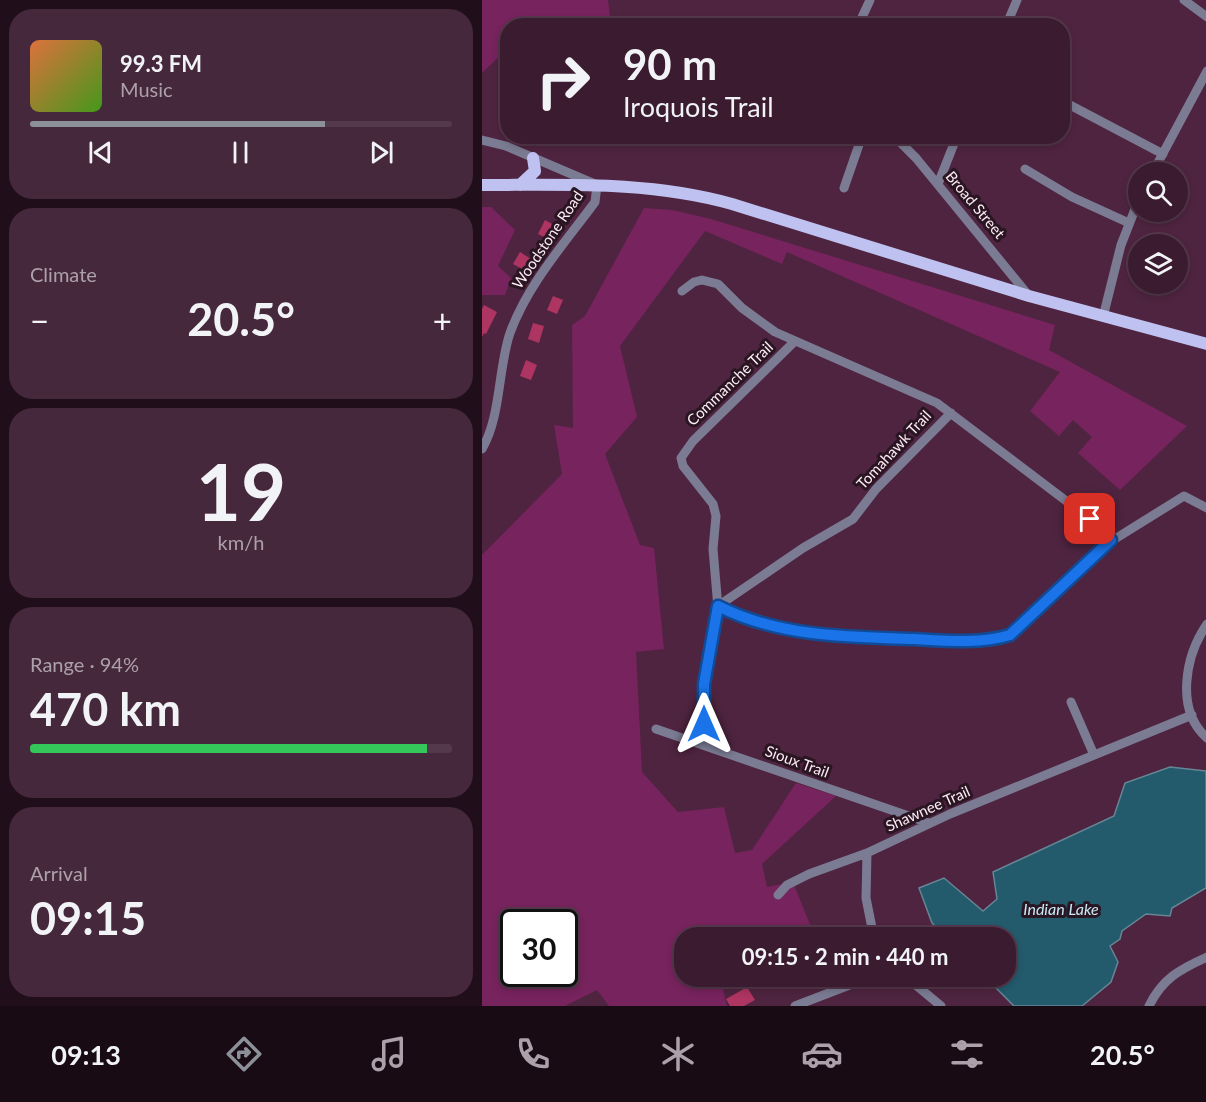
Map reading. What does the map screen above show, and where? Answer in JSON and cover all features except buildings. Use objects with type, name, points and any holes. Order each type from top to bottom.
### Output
[{"type":"main road","points":[[519,185],[535,171],[533,158]]},
{"type":"main road","points":[[482,185],[598,185],[654,188],[712,198],[1029,296],[1206,342]]},
{"type":"street","points":[[862,18],[870,0]]},
{"type":"street","points":[[1010,18],[1018,0]]},
{"type":"street","points":[[1184,0],[1206,17]]},
{"type":"street","points":[[1159,162],[1206,71]]},
{"type":"street","points":[[1070,105],[1163,154]]},
{"type":"street","points":[[482,140],[598,185]]},
{"type":"street","points":[[844,188],[859,144]]},
{"type":"street","name":"Broad Street","points":[[901,144],[938,184],[1029,296]]},
{"type":"street","points":[[938,184],[954,144]]},
{"type":"street","points":[[1025,169],[1072,197],[1129,223],[1103,317]]},
{"type":"street","name":"Woodstone Road","points":[[482,449],[495,409],[509,336],[521,306],[595,202],[598,185]]},
{"type":"street","points":[[682,291],[694,282],[702,280],[718,284],[758,321],[795,341]]},
{"type":"street","name":"Commanche Trail","points":[[718,606],[713,549],[716,512],[683,466],[682,454],[795,341],[937,403],[951,412]]},
{"type":"street","name":"Tomahawk Trail","points":[[718,606],[803,548],[853,519],[876,489],[951,412],[1090,519],[1111,540]]},
{"type":"street","points":[[703,745],[704,684],[718,606],[805,634],[954,641],[994,640],[1010,635],[1111,540],[1184,496],[1189,496],[1206,508]]},
{"type":"street","points":[[1206,624],[1193,651],[1187,672],[1186,690],[1195,727],[1206,738]]},
{"type":"street","points":[[1071,702],[1094,755],[1192,715]]},
{"type":"street","name":"Sioux Trail","points":[[656,729],[929,823]]},
{"type":"street","name":"Shawnee Trail","points":[[778,896],[787,885],[809,874],[867,853],[929,823],[1094,755]]},
{"type":"street","points":[[867,853],[866,898],[872,927]]},
{"type":"street","points":[[1149,1006],[1163,983],[1172,974],[1206,957]]},
{"type":"street","points":[[795,1006],[844,987]]},
{"type":"street","points":[[918,987],[941,1006]]},
{"type":"shaded area","points":[[482,0],[608,0],[610,18],[500,18],[500,56],[482,73]]},
{"type":"shaded area","points":[[482,207],[491,207],[515,230],[498,266],[511,278],[505,295],[482,295]]},
{"type":"shaded area","points":[[644,208],[672,210],[711,219],[1055,325],[1049,350],[1187,426],[1120,490],[1078,453],[1092,437],[1073,420],[1059,436],[1030,411],[1060,372],[787,252],[782,264],[705,231],[620,346],[637,417],[605,454],[640,545],[654,548],[664,649],[636,652],[642,772],[678,812],[724,807],[735,853],[752,850],[796,783],[836,796],[762,864],[767,887],[793,882],[811,927],[674,927],[674,987],[722,987],[727,1006],[609,1006],[597,990],[565,1006],[482,1006],[482,555],[562,474],[554,425],[573,428],[572,325],[585,316]]},
{"type":"water","name":"Indian Lake","points":[[1170,767],[1206,771],[1206,888],[1172,908],[1170,916],[1146,914],[1122,931],[1120,939],[1110,946],[1118,962],[1111,982],[1082,1006],[1014,1006],[995,987],[1016,987],[1016,927],[936,927],[932,923],[919,888],[944,878],[983,911],[997,899],[993,872],[1114,816],[1125,783]]},
{"type":"route","points":[[704,724],[704,684],[718,606],[730,612],[805,634],[954,641],[994,640],[1010,635],[1111,540],[1090,519]]}]
